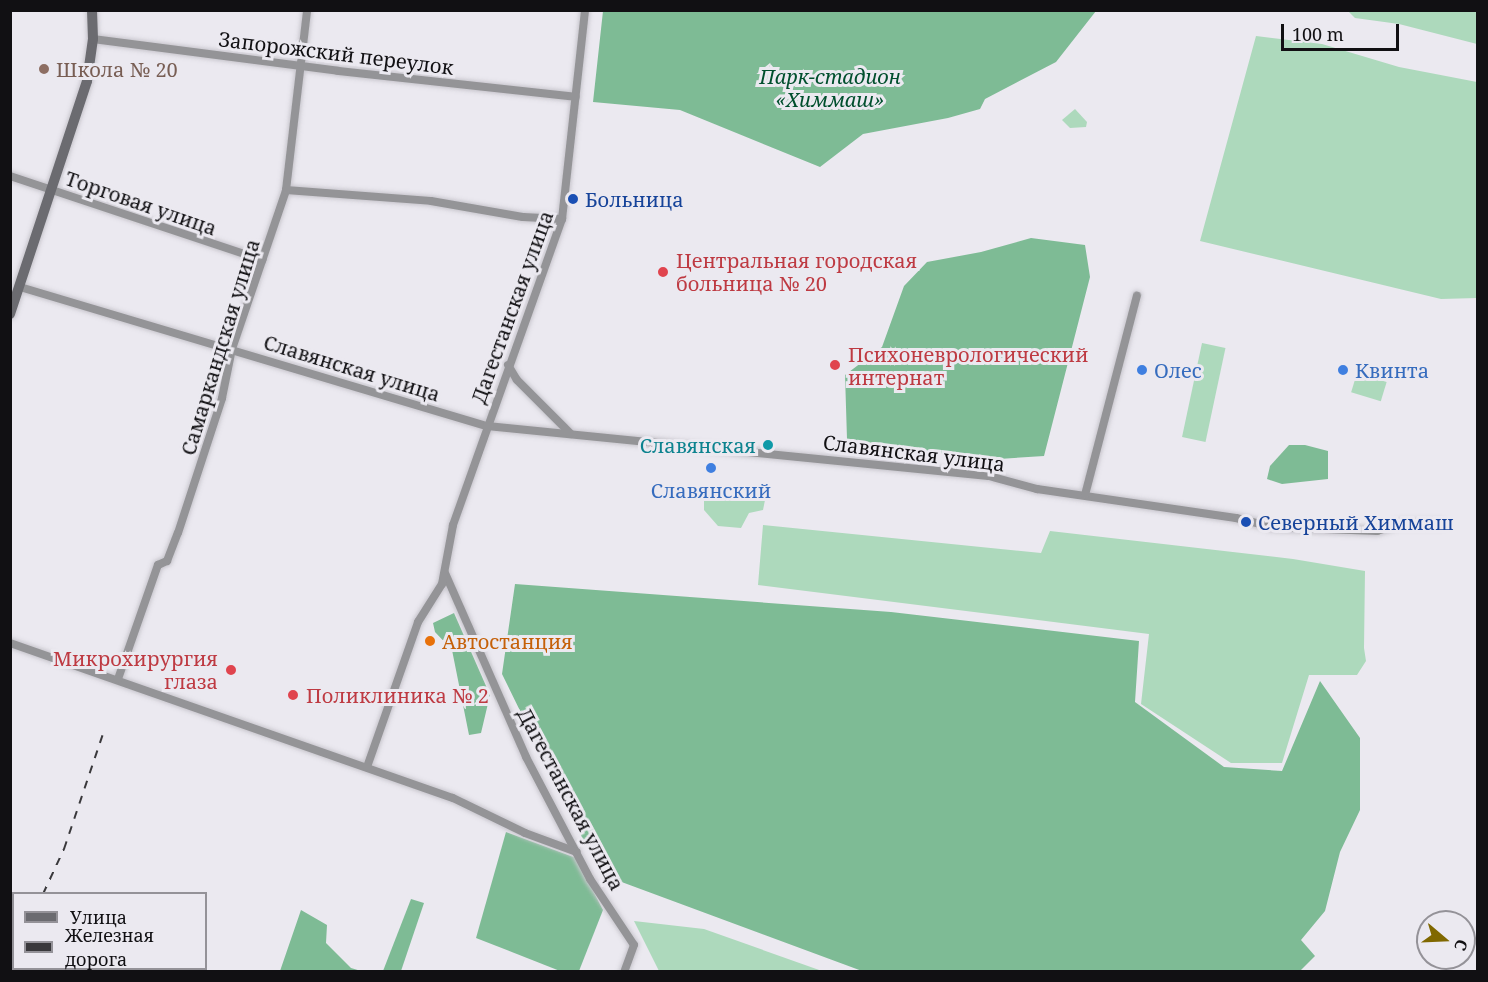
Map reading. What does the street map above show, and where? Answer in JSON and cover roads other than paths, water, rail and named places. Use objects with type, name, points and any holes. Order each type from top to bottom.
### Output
[{"type":"main road","points":[[10,314],[53,190],[87,81],[93,39],[92,10]]},
{"type":"street","name":"Самаркандская улица","points":[[118,679],[158,565],[167,561],[178,533],[222,398],[232,350],[286,190],[307,10]]},
{"type":"street","name":"Дагестанская улица","points":[[367,767],[418,622],[440,590],[445,573],[449,538],[508,365],[562,219],[585,10]]},
{"type":"street","name":"Запорожский переулок","points":[[93,39],[300,66],[576,97]]},
{"type":"street","name":"Торговая улица","points":[[10,176],[261,261]]},
{"type":"street","points":[[286,190],[431,201],[523,217],[562,219]]},
{"type":"street","name":"Славянская улица","points":[[20,287],[487,426],[989,476],[1038,489],[1271,527],[1377,531],[1400,524],[1443,524]]},
{"type":"street","points":[[1085,495],[1137,296]]},
{"type":"street","points":[[508,365],[517,380],[564,430],[573,436]]},
{"type":"street","name":"Дагестанская улица","points":[[445,573],[526,757],[590,879],[634,945],[624,972]]},
{"type":"street","points":[[10,643],[453,798],[525,833],[577,852]]},
{"type":"railway","points":[[44,892],[64,849],[104,731]]},
{"type":"railway","points":[[10,964],[12,960]]},
{"type":"place","name":"Школа № 20","points":[[44,69]]},
{"type":"place","name":"Больница","points":[[573,199]]},
{"type":"place","name":"Центральная городская больница № 20","points":[[663,272]]},
{"type":"place","name":"Психоневрологический интернат","points":[[835,365]]},
{"type":"place","name":"Олес","points":[[1142,370]]},
{"type":"place","name":"Квинта","points":[[1343,370]]},
{"type":"place","name":"Славянская","points":[[768,445]]},
{"type":"place","name":"Славянский","points":[[711,468]]},
{"type":"place","name":"Северный Химмаш","points":[[1246,522]]},
{"type":"place","name":"Автостанция","points":[[430,641]]},
{"type":"place","name":"Микрохирургия глаза","points":[[231,670]]},
{"type":"place","name":"Поликлиника № 2","points":[[293,695]]},
{"type":"park label","name":"Парк-стадион «Химмаш»","points":[[830,88]]}]
